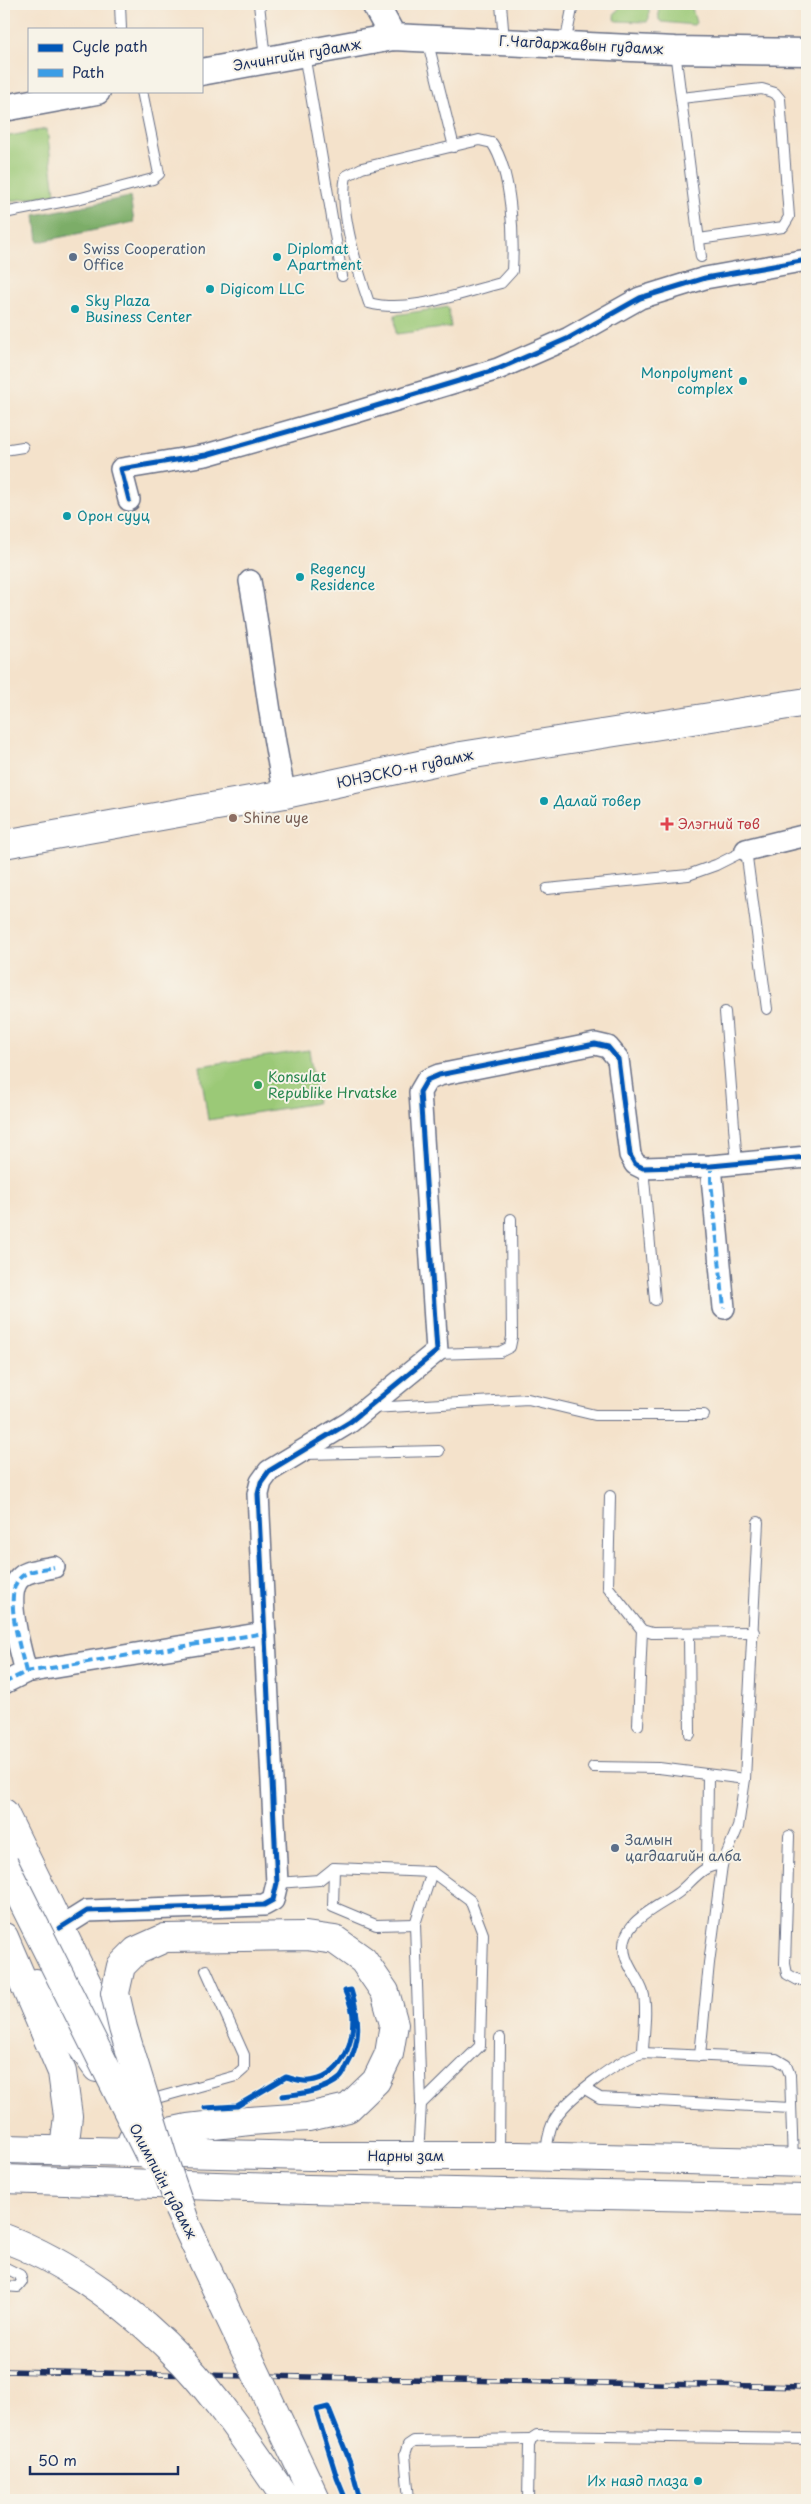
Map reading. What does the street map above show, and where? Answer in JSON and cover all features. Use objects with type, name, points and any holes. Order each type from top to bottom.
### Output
[{"type":"main road","name":"ЮНЭСКО-н гудамж","points":[[4,844],[284,794],[461,756],[807,702]]},
{"type":"main road","points":[[6,1832],[40,1885],[133,2102]]},
{"type":"main road","name":"Олимпийн гудамж","points":[[4,1864],[133,2102],[186,2224],[316,2500]]},
{"type":"main road","points":[[4,1882],[10,1877],[20,1878],[40,1885]]},
{"type":"main road","points":[[4,1937],[133,2102],[168,2143],[188,2128],[308,2118],[348,2108],[376,2081],[390,2054],[394,2024],[385,1992],[363,1960],[335,1940],[306,1936],[164,1938],[136,1950],[121,1966],[116,1993],[123,2028],[163,2158],[186,2224]]},
{"type":"main road","points":[[4,1937],[62,2072],[73,2150]]},
{"type":"main road","name":"Нарны зам","points":[[4,2149],[73,2150],[168,2143],[309,2156],[499,2156],[794,2163]]},
{"type":"main road","points":[[4,2145],[31,2150]]},
{"type":"main road","points":[[308,2189],[309,2156]]},
{"type":"main road","points":[[776,2198],[786,2181],[781,2170],[794,2163],[804,2172],[802,2181],[807,2193]]},
{"type":"main road","points":[[4,2179],[308,2189],[807,2199]]},
{"type":"main road","points":[[4,2238],[82,2278],[150,2331],[184,2363],[247,2442],[288,2500]]},
{"type":"street","points":[[375,4],[393,37]]},
{"type":"street","name":"Элчингийн гудамж","points":[[202,72],[393,37]]},
{"type":"street","name":"Г.Чагдаржавын гудамж","points":[[393,37],[675,50],[807,52]]},
{"type":"street","points":[[4,108],[92,92]]},
{"type":"street","points":[[129,500],[122,469],[206,455],[354,413],[498,369],[569,338],[649,295],[705,278],[807,260]]},
{"type":"street","points":[[250,581],[260,634],[273,740],[284,794]]},
{"type":"street","points":[[746,850],[807,835]]},
{"type":"street","points":[[60,1928],[87,1911],[264,1905],[274,1900],[277,1883],[258,1494],[261,1482],[269,1471],[299,1454],[368,1408],[437,1351],[438,1343],[420,1092],[428,1080],[439,1075],[595,1044],[608,1047],[618,1059],[630,1155],[634,1164],[643,1168],[711,1166],[807,1158]]},
{"type":"street","points":[[711,1166],[724,1308]]},
{"type":"street","points":[[26,1672],[14,1614],[12,1596],[14,1584],[22,1576],[54,1567]]},
{"type":"street","points":[[4,1683],[26,1672],[265,1633]]},
{"type":"lane","points":[[120,4],[121,28]]},
{"type":"lane","points":[[260,4],[266,60]]},
{"type":"lane","points":[[501,4],[504,42]]},
{"type":"lane","points":[[565,45],[573,4]]},
{"type":"lane","points":[[426,38],[454,147]]},
{"type":"lane","points":[[675,50],[701,257]]},
{"type":"lane","points":[[304,53],[342,276]]},
{"type":"lane","points":[[681,98],[762,89],[776,93],[780,99],[789,217],[783,227],[771,230],[700,239]]},
{"type":"lane","points":[[4,213],[81,198],[153,179],[158,174],[142,92]]},
{"type":"lane","points":[[479,140],[492,143],[497,150],[502,163],[512,218],[512,271],[501,283],[403,307],[386,308],[369,303],[358,268],[344,198],[346,176],[362,168],[454,147],[479,140]]},
{"type":"lane","points":[[4,450],[23,447]]},
{"type":"lane","points":[[547,889],[688,875],[716,865],[746,850],[767,1009]]},
{"type":"lane","points":[[725,1012],[737,1164]]},
{"type":"lane","points":[[643,1168],[655,1300]]},
{"type":"lane","points":[[434,1354],[500,1352],[510,1347],[512,1337],[511,1219]]},
{"type":"lane","points":[[368,1408],[528,1399],[594,1414],[704,1415]]},
{"type":"lane","points":[[299,1454],[439,1451]]},
{"type":"lane","points":[[610,1496],[608,1587],[642,1630],[652,1633],[754,1632]]},
{"type":"lane","points":[[700,2056],[709,1963],[722,1865],[738,1827],[745,1779],[754,1632],[758,1522]]},
{"type":"lane","points":[[638,1725],[642,1630]]},
{"type":"lane","points":[[689,1633],[690,1734]]},
{"type":"lane","points":[[593,1767],[659,1768],[745,1779]]},
{"type":"lane","points":[[707,1867],[708,1775]]},
{"type":"lane","points":[[789,1836],[785,1964],[787,1974],[798,1980],[807,1980]]},
{"type":"lane","points":[[643,2053],[644,1994],[626,1958],[625,1937],[630,1926],[643,1915],[664,1903],[707,1867],[722,1865]]},
{"type":"lane","points":[[334,1868],[333,1907],[376,1925],[415,1924]]},
{"type":"lane","points":[[277,1883],[319,1880],[334,1868],[432,1872],[470,1900],[483,1934],[480,2046],[421,2104]]},
{"type":"lane","points":[[418,2155],[421,2104],[415,1924],[432,1872]]},
{"type":"lane","points":[[133,2102],[236,2076],[244,2068],[244,2055],[206,1970]]},
{"type":"lane","points":[[499,2156],[500,2038]]},
{"type":"lane","points":[[546,2157],[547,2139],[553,2122],[562,2109],[613,2066],[634,2055],[643,2053],[757,2057],[781,2062],[786,2065],[790,2075],[794,2163]]},
{"type":"lane","points":[[586,2089],[600,2098],[791,2108]]},
{"type":"lane","points":[[4,2267],[20,2275],[22,2282],[18,2287],[4,2286]]},
{"type":"lane","points":[[409,2500],[405,2454],[408,2444],[414,2441],[531,2439],[537,2435],[807,2439]]},
{"type":"lane","points":[[528,2500],[529,2445],[531,2439]]},
{"type":"green space","points":[[622,4],[649,4],[649,18],[647,22],[616,21],[614,15]]},
{"type":"green space","points":[[658,4],[691,4],[696,23],[694,25],[662,22],[659,20]]},
{"type":"green space","points":[[47,129],[55,194],[4,202],[4,137]]},
{"type":"green space","points":[[130,197],[134,222],[38,242],[35,215]]},
{"type":"green space","points":[[448,307],[451,327],[396,334],[395,315]]},
{"type":"green space","name":"Konsulat Republike Hrvatske","points":[[309,1050],[317,1103],[208,1120],[200,1066]]},
{"type":"railway","points":[[4,2371],[807,2387]]},
{"type":"marked path","points":[[713,1166],[711,1166],[711,1181],[724,1308]]},
{"type":"marked path","points":[[26,1672],[14,1622],[13,1595],[16,1584],[21,1577],[37,1570],[54,1567]]},
{"type":"marked path","points":[[4,1683],[26,1672],[265,1633]]},
{"type":"cycle path","points":[[129,500],[121,469],[206,455],[498,369],[569,338],[640,298],[705,278],[807,260]]},
{"type":"cycle path","points":[[60,1928],[87,1911],[264,1905],[273,1900],[277,1883],[258,1494],[261,1482],[269,1471],[350,1422],[437,1351],[420,1092],[427,1080],[439,1075],[595,1044],[608,1047],[618,1059],[630,1155],[635,1164],[643,1168],[711,1166],[807,1157]]},
{"type":"cycle path","points":[[205,2108],[237,2106],[286,2077],[306,2081],[320,2079],[329,2074],[343,2059],[351,2039],[353,2014],[345,1991],[351,1990],[358,2027],[356,2046],[343,2075],[320,2089],[282,2096]]},
{"type":"cycle path","points":[[346,2500],[337,2478],[316,2410],[328,2407],[350,2462],[360,2500]]},
{"type":"place","name":"Swiss Cooperation Office","points":[[73,257]]},
{"type":"place","name":"Diplomat Apartment","points":[[277,257]]},
{"type":"place","name":"Digicom LLC","points":[[210,289]]},
{"type":"place","name":"Sky Plaza Business Center","points":[[75,309]]},
{"type":"place","name":"Monpolyment complex","points":[[743,381]]},
{"type":"place","name":"Орон сууц","points":[[67,516]]},
{"type":"place","name":"Regency Residence","points":[[300,577]]},
{"type":"place","name":"Далай товер","points":[[544,801]]},
{"type":"place","name":"Shine uye","points":[[233,818]]},
{"type":"place","name":"Элэгний төв","points":[[667,824]]},
{"type":"place","name":"Konsulat Republike Hrvatske","points":[[258,1085]]},
{"type":"place","name":"Замын цагдаагийн алба","points":[[615,1848]]},
{"type":"place","name":"Их наяд плаза","points":[[698,2481]]}]
